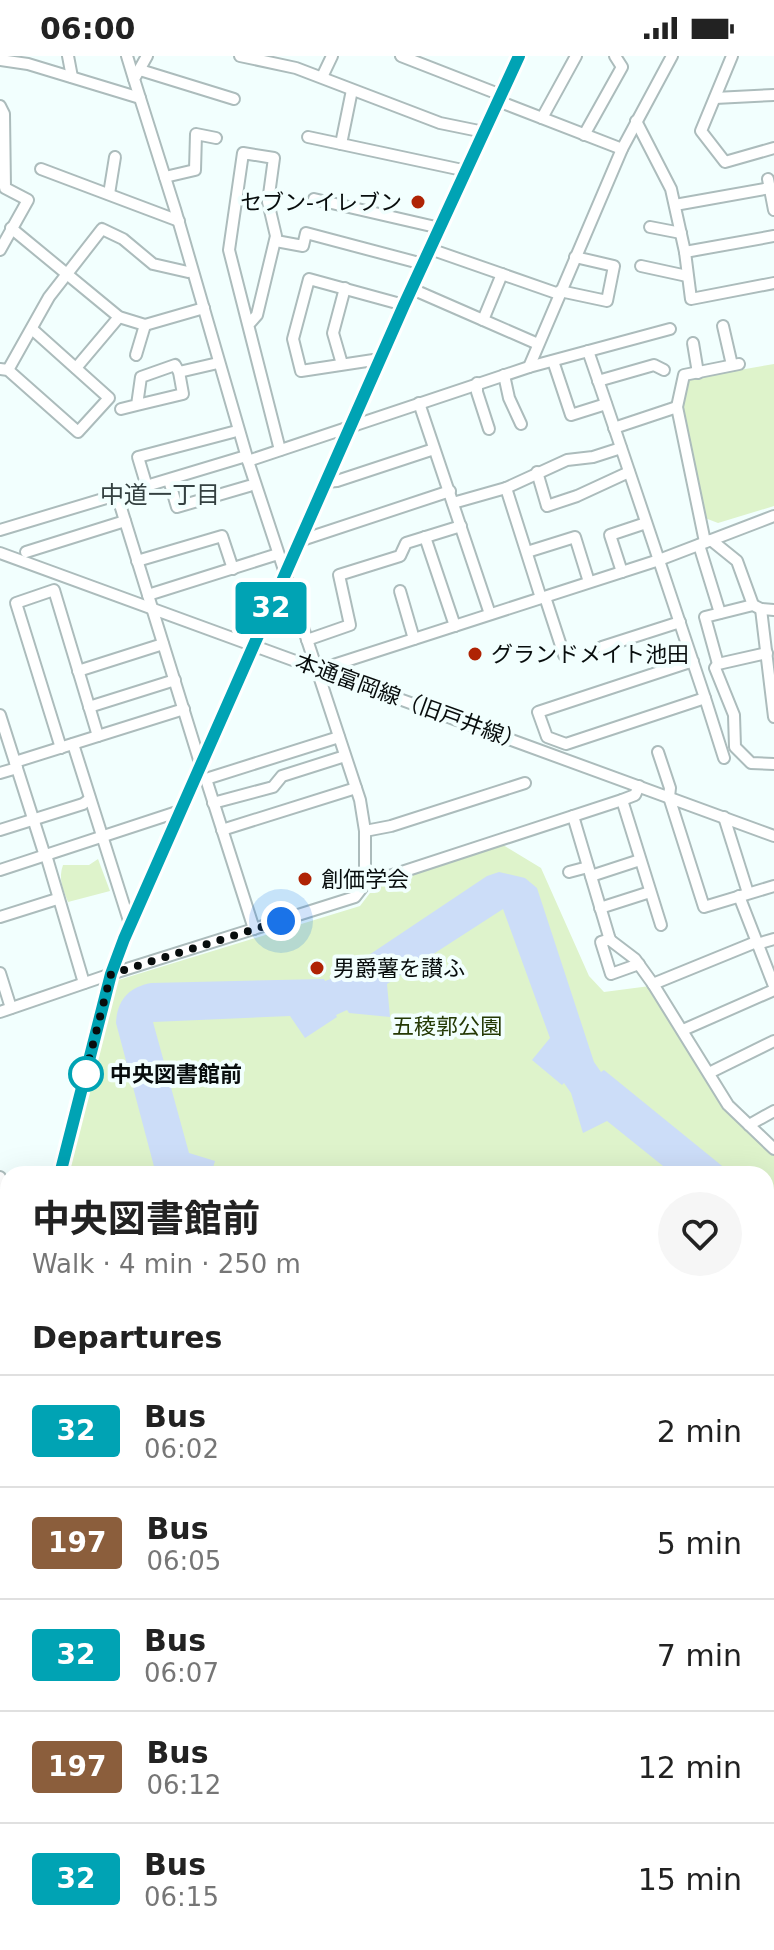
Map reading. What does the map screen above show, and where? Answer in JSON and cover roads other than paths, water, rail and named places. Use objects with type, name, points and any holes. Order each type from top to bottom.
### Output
[{"type":"street","points":[[68,56],[72,77]]},
{"type":"street","points":[[127,56],[137,74],[140,98],[179,221],[247,459],[356,788],[365,831],[365,884]]},
{"type":"street","points":[[137,74],[147,56]]},
{"type":"street","points":[[240,56],[277,60],[440,123],[484,132]]},
{"type":"street","points":[[322,77],[332,56]]},
{"type":"street","points":[[401,56],[542,118],[622,149]]},
{"type":"street","points":[[62,1166],[111,974],[130,924],[180,811],[201,773],[404,305],[519,56]]},
{"type":"street","points":[[542,118],[576,56]]},
{"type":"street","points":[[584,135],[622,67],[615,56]]},
{"type":"street","points":[[529,367],[622,149],[672,56]]},
{"type":"street","points":[[732,56],[701,131],[725,162],[774,148]]},
{"type":"street","points":[[0,60],[28,64],[140,98]]},
{"type":"street","points":[[137,74],[234,99]]},
{"type":"street","points":[[341,144],[352,90]]},
{"type":"street","points":[[715,98],[774,95]]},
{"type":"street","points":[[0,106],[4,114],[5,188],[28,200],[0,250]]},
{"type":"street","points":[[636,121],[671,189],[685,252],[691,299],[774,283]]},
{"type":"street","points":[[165,177],[195,170],[196,134],[216,138]]},
{"type":"street","points":[[308,137],[467,171]]},
{"type":"street","points":[[249,324],[257,315],[276,241],[268,202],[274,158],[243,153],[229,250],[280,450]]},
{"type":"street","points":[[109,194],[115,157]]},
{"type":"street","points":[[41,169],[179,221]]},
{"type":"street","points":[[675,205],[769,184],[774,210]]},
{"type":"street","points":[[314,199],[440,228]]},
{"type":"street","points":[[650,227],[681,233]]},
{"type":"street","points":[[11,228],[119,317],[145,325],[204,308]]},
{"type":"street","points":[[32,329],[109,398],[78,432],[4,370],[49,297],[102,229],[123,239],[153,264],[188,272]]},
{"type":"street","points":[[276,241],[303,246],[306,233],[423,264]]},
{"type":"street","points":[[685,252],[774,236]]},
{"type":"street","points":[[430,249],[560,293],[607,301],[614,266],[575,257]]},
{"type":"street","points":[[641,266],[687,276]]},
{"type":"street","points":[[483,320],[502,274]]},
{"type":"street","points":[[380,359],[301,371],[293,339],[309,279],[404,305]]},
{"type":"street","points":[[342,364],[333,333],[345,288]]},
{"type":"street","points":[[412,289],[538,344]]},
{"type":"street","points":[[76,368],[119,317]]},
{"type":"street","points":[[136,355],[145,325]]},
{"type":"street","points":[[720,613],[677,407],[684,375],[736,364],[723,326]]},
{"type":"street","points":[[0,530],[280,450],[529,367],[670,329]]},
{"type":"street","points":[[693,343],[698,373]]},
{"type":"street","points":[[588,351],[724,758]]},
{"type":"street","points":[[553,361],[571,415],[606,404]]},
{"type":"street","points":[[179,372],[218,363]]},
{"type":"street","points":[[121,409],[183,394],[175,365],[141,377],[137,405]]},
{"type":"street","points":[[598,381],[654,365],[664,370]]},
{"type":"street","points":[[504,375],[509,398],[521,424]]},
{"type":"street","points":[[477,383],[489,429]]},
{"type":"street","points":[[419,403],[490,614]]},
{"type":"street","points":[[614,428],[677,407]]},
{"type":"street","points":[[147,487],[138,457],[233,432]]},
{"type":"street","points":[[453,503],[506,488],[567,460],[593,457],[621,448]]},
{"type":"street","points":[[326,482],[434,449]]},
{"type":"street","points":[[537,472],[547,506],[629,472]]},
{"type":"street","points":[[169,480],[177,507],[249,486]]},
{"type":"street","points":[[506,488],[564,655]]},
{"type":"street","points":[[302,540],[450,491]]},
{"type":"street","points":[[117,495],[201,773],[254,929]]},
{"type":"street","points":[[318,670],[659,560],[774,516]]},
{"type":"street","points":[[26,552],[125,521]]},
{"type":"street","points":[[622,572],[610,535],[646,523]]},
{"type":"street","points":[[307,640],[350,625],[339,575],[400,556],[406,543],[461,526]]},
{"type":"street","points":[[137,561],[222,536],[233,569]]},
{"type":"street","points":[[425,537],[455,626]]},
{"type":"street","points":[[527,552],[575,537],[589,582]]},
{"type":"street","points":[[705,542],[737,561],[757,607],[767,653],[774,717]]},
{"type":"street","name":"本通富岡線（旧戸井線）","points":[[0,553],[774,836]]},
{"type":"street","points":[[148,595],[278,554]]},
{"type":"street","points":[[61,748],[16,603],[54,590],[98,736]]},
{"type":"street","points":[[400,591],[414,639]]},
{"type":"street","points":[[774,610],[757,607],[705,617],[718,664],[715,668],[734,715],[735,747],[751,763],[774,764]]},
{"type":"street","points":[[602,647],[680,622]]},
{"type":"street","points":[[78,671],[163,644]]},
{"type":"street","points":[[718,664],[767,653]]},
{"type":"street","points":[[693,661],[538,712],[547,737],[566,744],[705,698]]},
{"type":"street","points":[[89,707],[175,680]]},
{"type":"street","points":[[0,773],[61,748],[184,709]]},
{"type":"street","points":[[0,715],[84,983]]},
{"type":"street","points":[[201,773],[339,737]]},
{"type":"street","points":[[550,754],[555,741]]},
{"type":"street","points":[[73,744],[130,924]]},
{"type":"street","points":[[658,752],[704,907],[774,886]]},
{"type":"street","points":[[213,803],[273,787],[282,776],[345,756]]},
{"type":"street","points":[[365,831],[391,826],[525,783]]},
{"type":"street","points":[[0,1012],[355,897],[365,884],[622,800],[635,795],[639,786]]},
{"type":"street","points":[[222,830],[356,788]]},
{"type":"street","points":[[0,830],[83,804],[90,799]]},
{"type":"street","points":[[622,800],[661,925]]},
{"type":"street","points":[[0,870],[180,811]]},
{"type":"street","points":[[573,816],[610,939],[639,964],[728,1105],[773,1147]]},
{"type":"street","points":[[683,1030],[774,988],[756,943],[724,817]]},
{"type":"street","points":[[569,872],[640,860]]},
{"type":"street","points":[[600,908],[650,892]]},
{"type":"street","points":[[0,917],[54,900]]},
{"type":"street","points":[[610,939],[601,942],[611,974],[639,964]]},
{"type":"street","points":[[653,984],[756,943],[774,939]]},
{"type":"street","points":[[0,973],[11,1008]]},
{"type":"street","points":[[709,1073],[774,1041]]},
{"type":"street","points":[[749,1125],[774,1111]]},
{"type":"water","points":[[499,872],[525,878],[537,888],[594,1062],[601,1072],[604,1070],[722,1166],[663,1166],[607,1121],[583,1133],[571,1093],[564,1083],[562,1085],[532,1060],[550,1038],[503,909],[387,984],[390,1017],[349,1013],[347,1010],[305,1038],[290,1016],[153,1022],[189,1153],[215,1161],[213,1166],[154,1166],[116,1023],[122,1001],[131,991],[151,983],[325,981],[336,977],[487,876]]},
{"type":"place","name":"セブン-イレブン","points":[[418,202]]},
{"type":"place","name":"グランドメイト池田","points":[[475,654]]},
{"type":"place","name":"創価学会","points":[[305,879]]},
{"type":"place","name":"男爵薯を讃ふ","points":[[317,968]]},
{"type":"place","name":"中央図書館前","points":[[86,1074]]},
{"type":"district","name":"中道一丁目","points":[[160,495]]},
{"type":"park label","name":"五稜郭公園","points":[[447,1026]]}]
